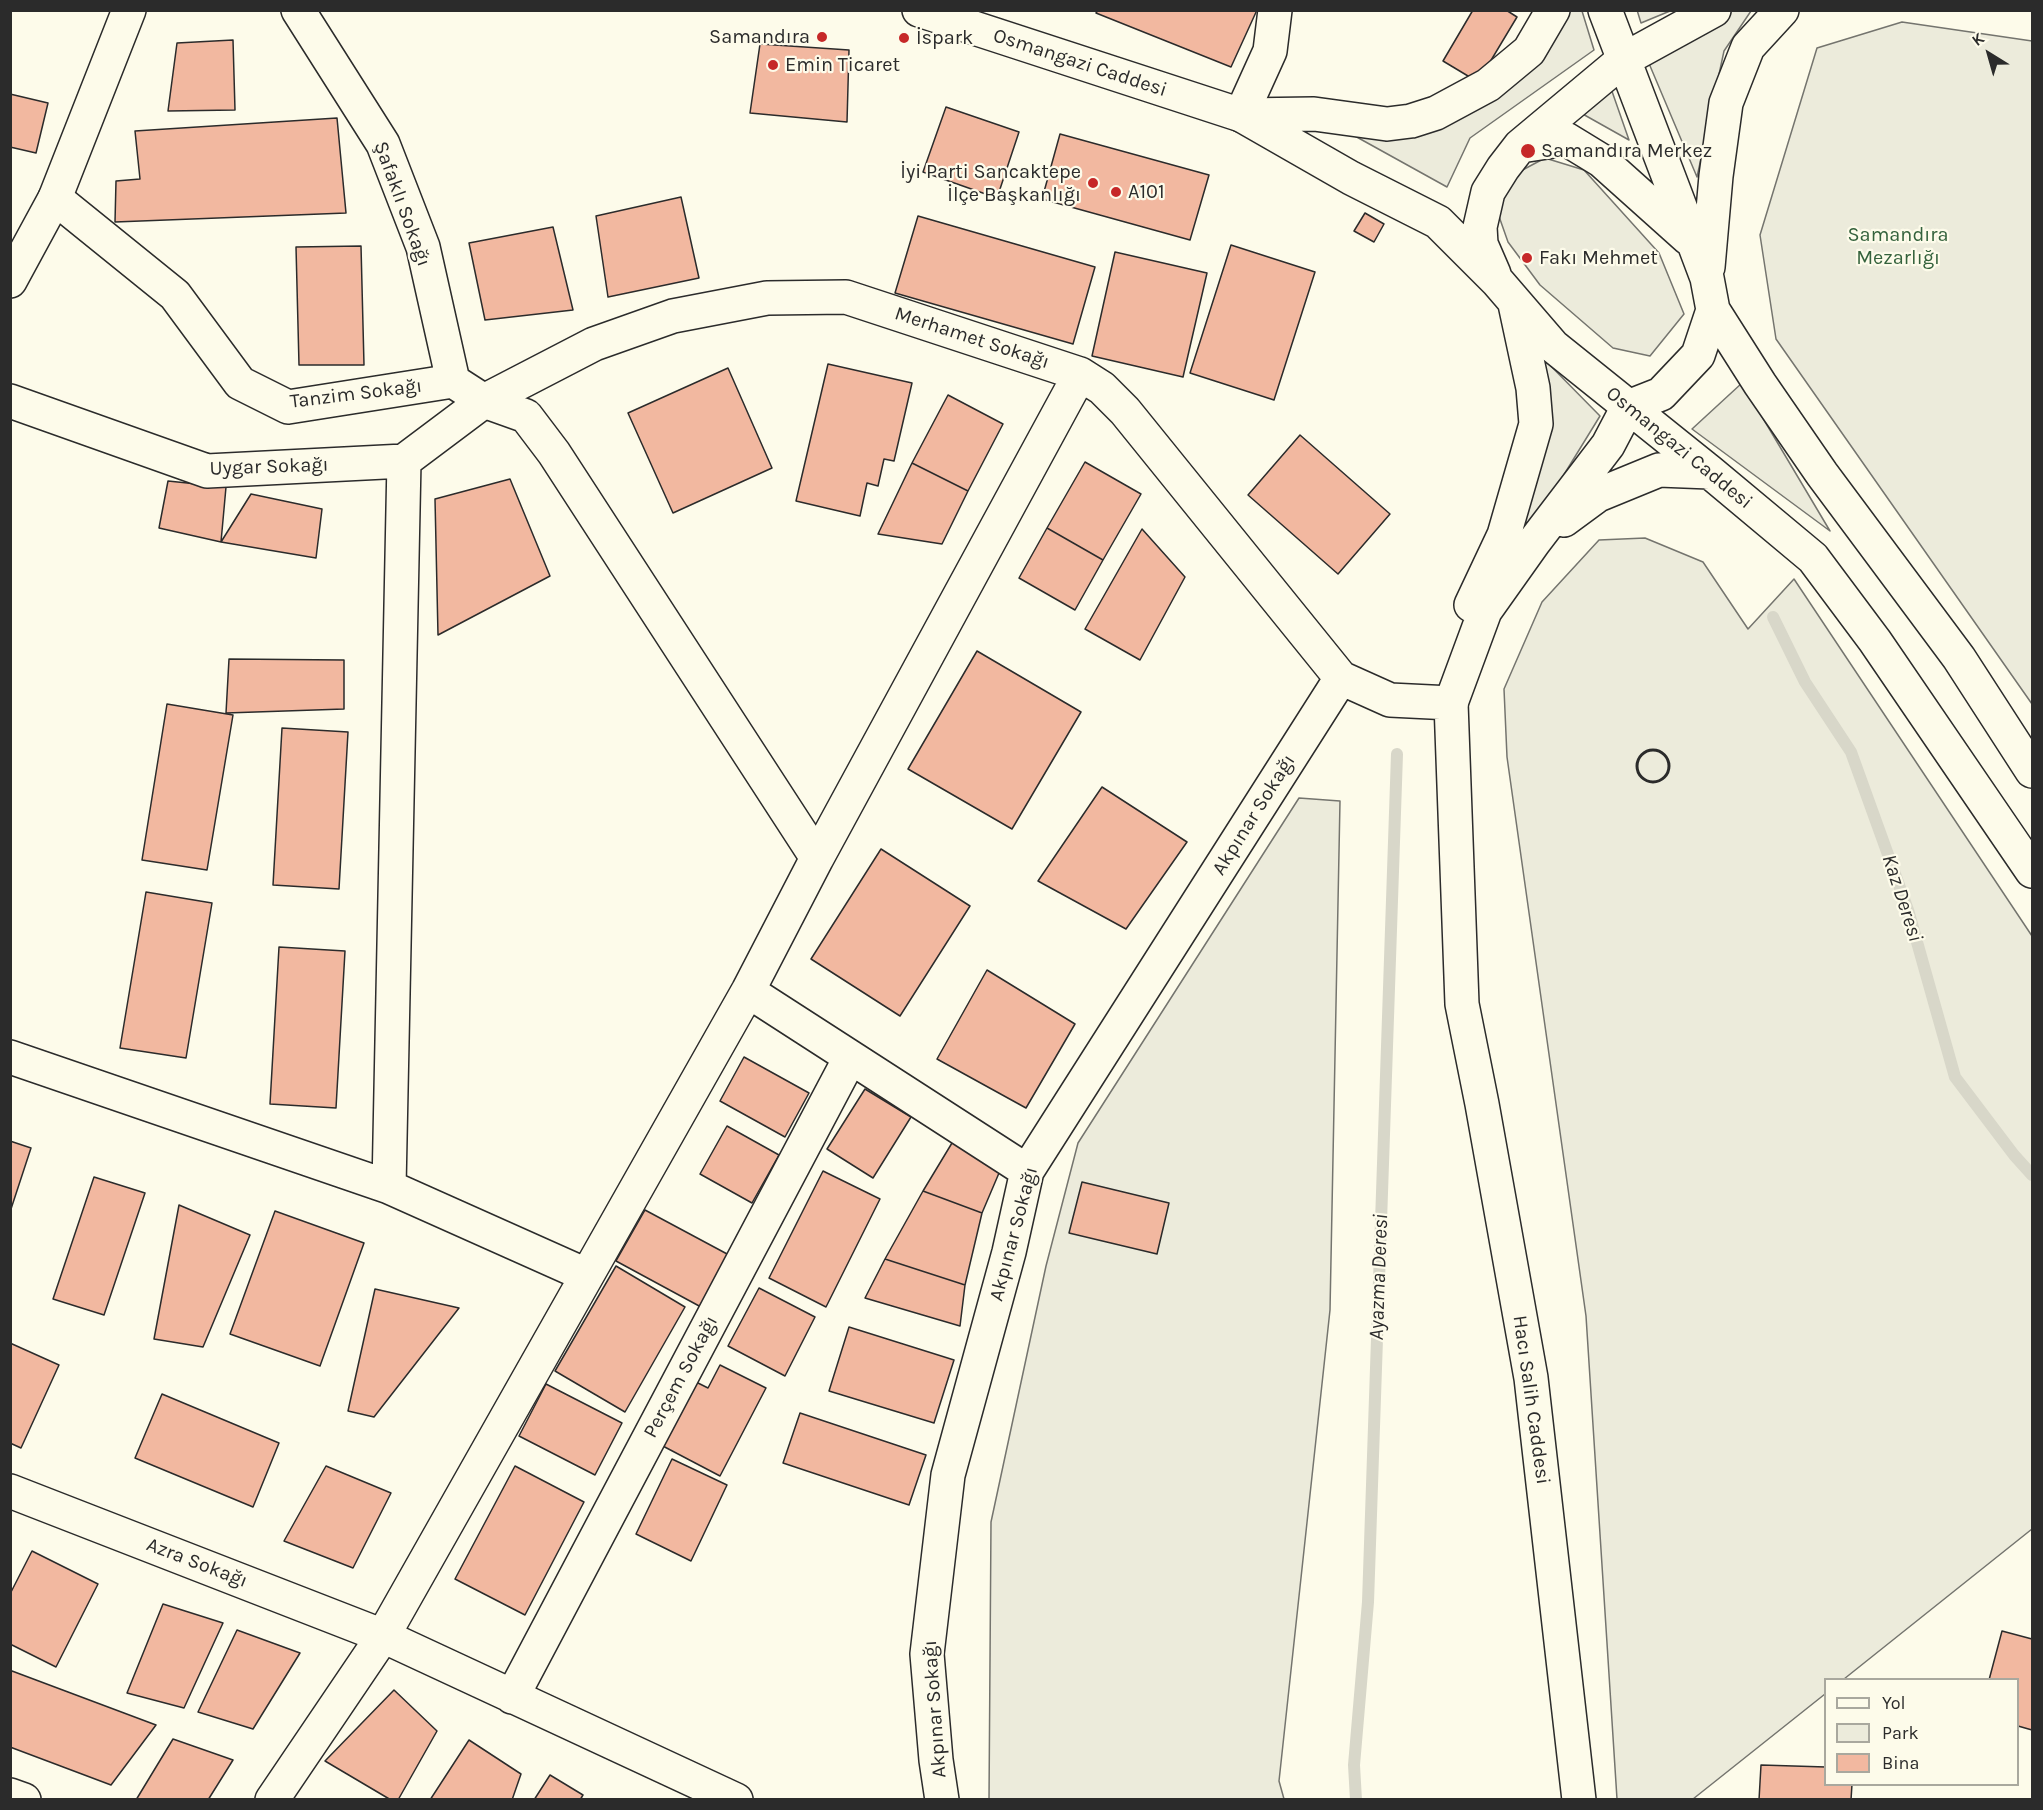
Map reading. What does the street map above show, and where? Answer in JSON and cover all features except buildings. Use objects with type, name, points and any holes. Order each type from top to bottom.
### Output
[{"type":"street","points":[[10,281],[55,198],[129,10]]},
{"type":"street","name":"Şafaklı Sokağı","points":[[298,10],[383,144],[423,247],[453,381]]},
{"type":"street","name":"Osmangazi Caddesi","points":[[918,10],[1241,115],[1351,178],[1438,222],[1505,290],[1553,346],[1813,558],[1875,640],[2032,871]]},
{"type":"street","points":[[1241,115],[1270,51],[1275,10]]},
{"type":"street","name":"Osmangazi Caddesi","points":[[1241,115],[1314,114],[1387,124],[1436,113],[1488,85],[1529,51],[1553,10]]},
{"type":"street","points":[[1605,10],[1707,278],[1713,310],[1760,384],[1822,474],[1959,658],[2032,771]]},
{"type":"street","points":[[1451,703],[1464,620],[1504,534],[1536,424],[1533,388],[1505,290],[1481,244],[1480,227],[1488,192],[1520,146],[1623,60],[1714,10]]},
{"type":"street","points":[[1707,278],[1716,176],[1726,103],[1748,47],[1782,10]]},
{"type":"street","points":[[1520,146],[1566,139],[1602,161],[1695,246]]},
{"type":"street","name":"Tanzim Sokağı","points":[[55,198],[176,295],[240,383],[288,407],[453,381]]},
{"type":"street","name":"Merhamet Sokağı","points":[[484,401],[594,344],[673,316],[767,298],[846,297],[1080,374],[1101,388],[1125,411],[1341,678]]},
{"type":"street","points":[[1451,703],[1485,611],[1608,445],[1628,407],[1661,394],[1698,355],[1713,310]]},
{"type":"street","points":[[272,1800],[383,1636],[748,991],[817,858],[1080,374]]},
{"type":"street","points":[[453,381],[484,401],[525,416],[554,453],[817,858]]},
{"type":"street","name":"Uygar Sokağı","points":[[10,401],[207,471],[404,461]]},
{"type":"street","points":[[389,1187],[404,461],[484,401]]},
{"type":"street","points":[[1534,542],[1598,495],[1659,470],[1710,472]]},
{"type":"street","points":[[1341,678],[1390,700],[1451,703]]},
{"type":"street","name":"Akpınar Sokağı","points":[[942,1800],[936,1760],[927,1654],[948,1475],[1010,1252],[1027,1171],[1341,678]]},
{"type":"street","name":"Hacı Salih Caddesi","points":[[1451,703],[1462,1004],[1530,1378],[1579,1800]]},
{"type":"street","points":[[748,991],[1027,1171]]},
{"type":"street","points":[[10,1057],[389,1187],[586,1275]]},
{"type":"street","name":"Perçem Sokağı","points":[[512,1697],[850,1058]]},
{"type":"street","name":"Azra Sokağı","points":[[10,1491],[383,1636],[736,1800]]},
{"type":"street","points":[[10,1795],[24,1800]]},
{"type":"green space","points":[[1637,10],[1670,10],[1670,11],[1641,23]]},
{"type":"green space","points":[[1554,11],[1582,11],[1594,50],[1470,138],[1447,187],[1335,125],[1458,118]]},
{"type":"green space","points":[[1723,11],[1751,11],[1724,51],[1697,177],[1645,54]]},
{"type":"green space","name":"Samandıra Mezarlığı","points":[[1902,22],[2032,41],[2032,704],[1776,339],[1760,235],[1817,48]]},
{"type":"green space","points":[[1607,77],[1629,140],[1572,108]]},
{"type":"green space","points":[[1545,158],[1584,170],[1659,253],[1684,314],[1650,356],[1613,348],[1540,285],[1508,242],[1495,205],[1515,174]]},
{"type":"green space","points":[[1537,352],[1600,416],[1485,603]]},
{"type":"green space","points":[[1742,383],[1830,531],[1692,429]]},
{"type":"green space","points":[[1645,538],[1703,562],[1748,629],[1794,579],[2032,936],[2032,1529],[1845,1678],[1824,1678],[1824,1695],[1693,1799],[1617,1799],[1586,1316],[1507,757],[1504,689],[1542,602],[1599,540]]},
{"type":"green space","points":[[1299,798],[1340,801],[1330,1310],[1279,1781],[1284,1799],[989,1800],[991,1522],[1046,1266],[1078,1143]]},
{"type":"waterway","name":"Kaz Deresi","points":[[1773,617],[1805,682],[1851,752],[1908,910],[1955,1077],[2032,1175]]},
{"type":"waterway","name":"Ayazma Deresi","points":[[1356,1800],[1354,1765],[1368,1602],[1397,754]]},
{"type":"wall","points":[[1653,750],[1664,755],[1669,766],[1664,777],[1653,782],[1642,777],[1637,766],[1642,755],[1653,750]]},
{"type":"place","name":"Samandıra","points":[[822,37]]},
{"type":"place","name":"İspark","points":[[904,38]]},
{"type":"place","name":"Emin Ticaret","points":[[773,65]]},
{"type":"place","name":"Samandıra Merkez","points":[[1528,151]]},
{"type":"place","name":"İyi Parti Sancaktepe İlçe Başkanlığı","points":[[1093,183]]},
{"type":"place","name":"A101","points":[[1116,192]]},
{"type":"place","name":"Fakı Mehmet","points":[[1527,258]]}]
